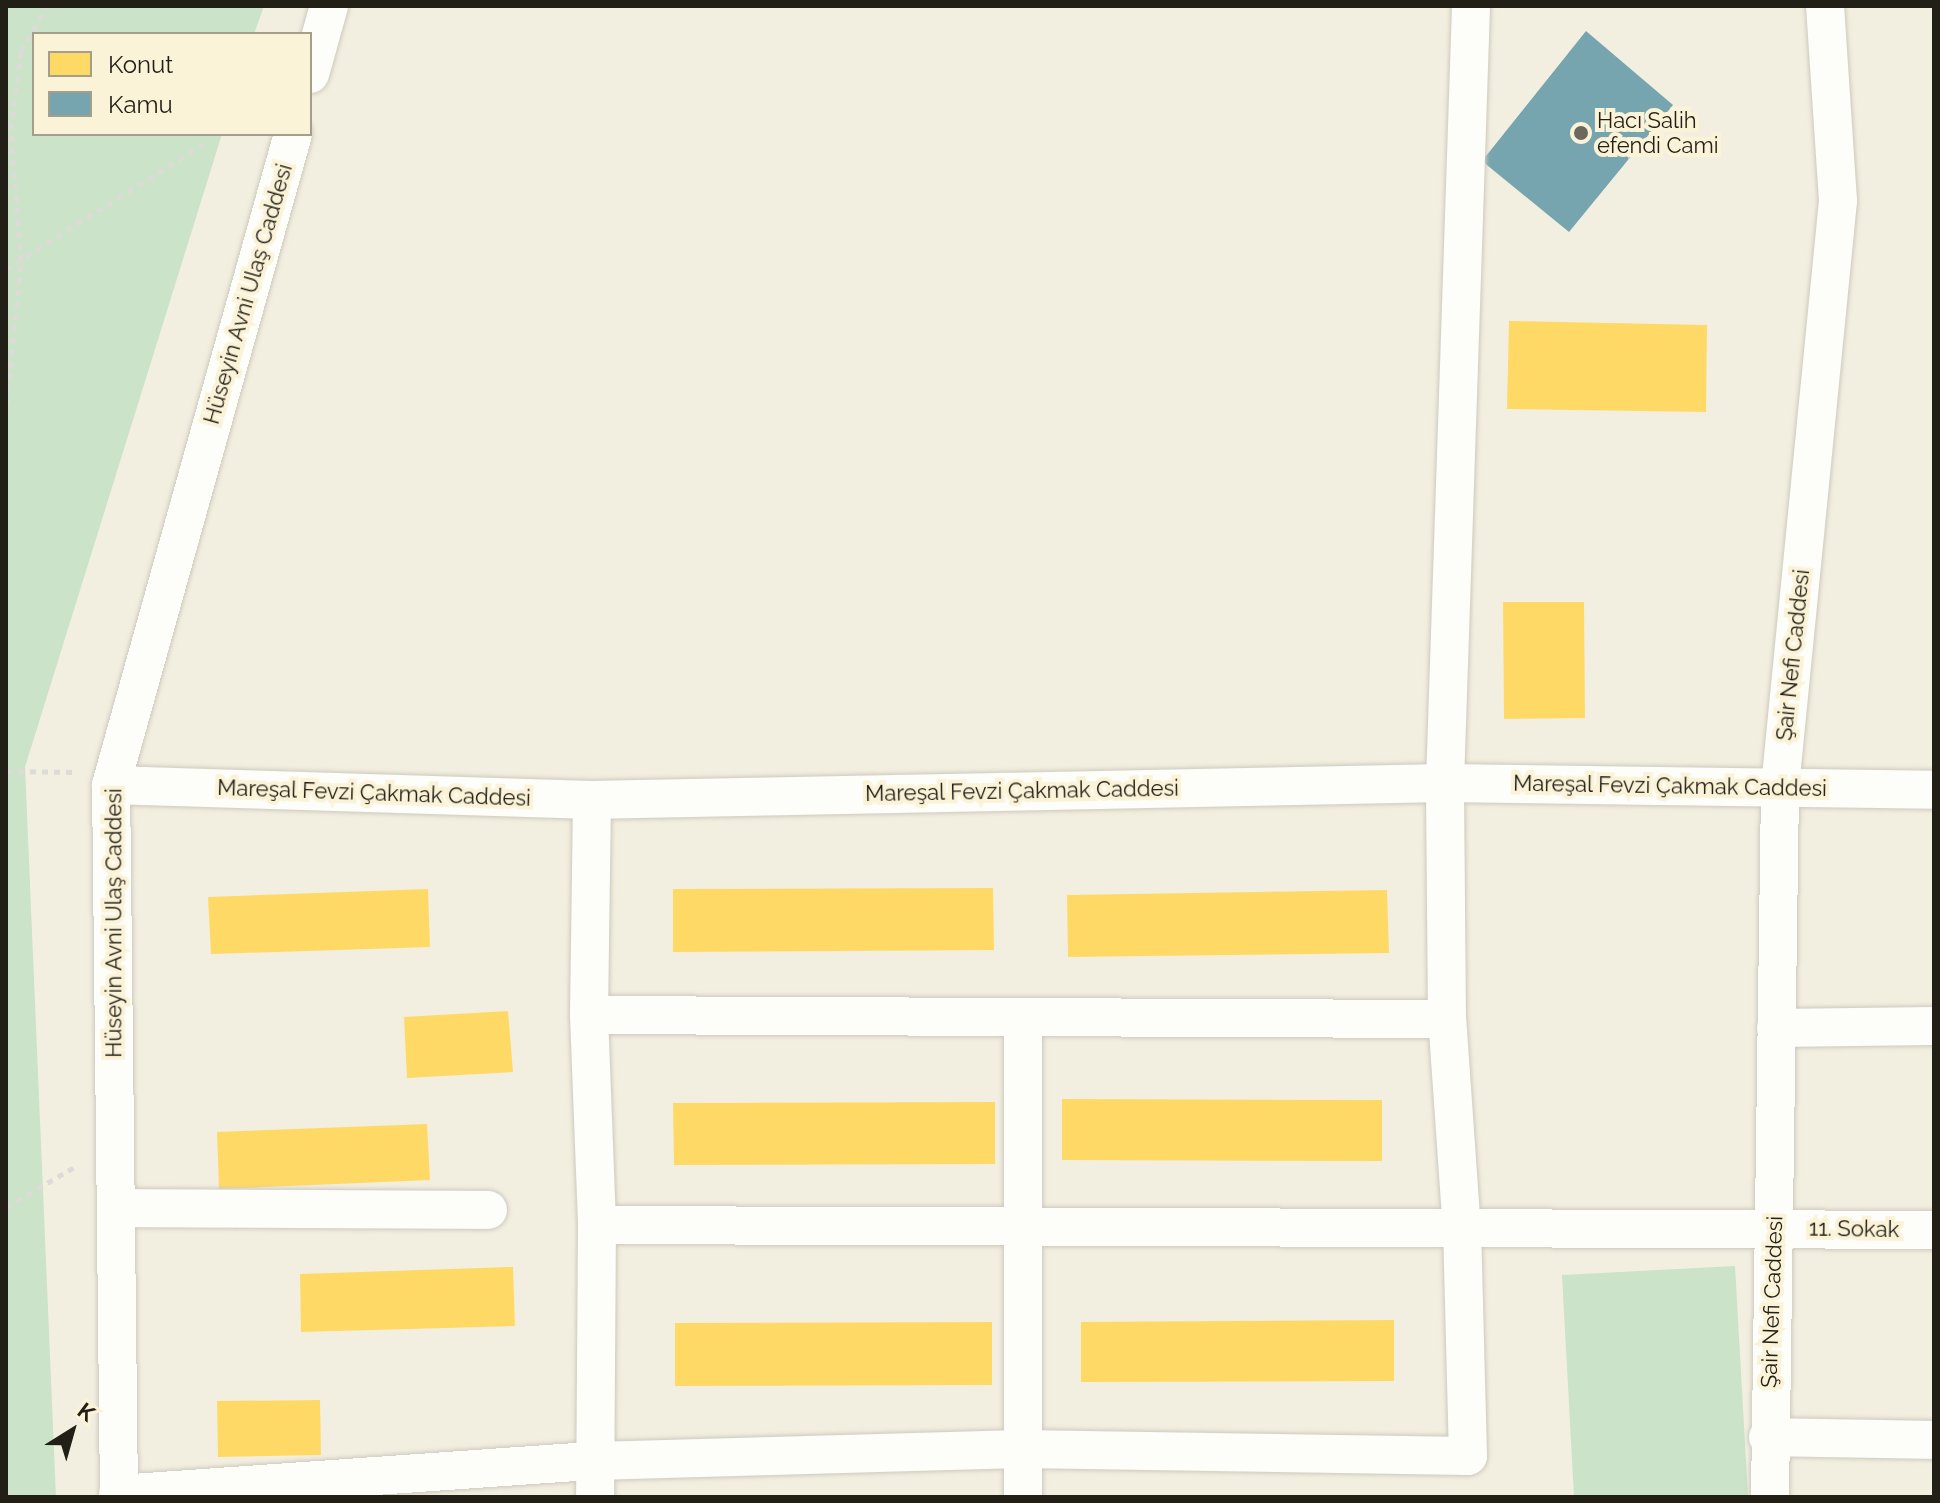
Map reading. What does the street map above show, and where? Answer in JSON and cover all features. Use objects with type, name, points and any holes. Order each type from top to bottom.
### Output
[{"type":"street","points":[[312,67],[329,6]]},
{"type":"street","points":[[118,1496],[594,1479],[1021,1449],[1468,1456],[1462,1231],[1447,1019],[1445,783],[1471,6]]},
{"type":"street","name":"Şair Nefi Caddesi","points":[[1770,1497],[1768,1437],[1780,787],[1838,201],[1825,6]]},
{"type":"street","name":"Hüseyin Avni Ulaş Caddesi","points":[[118,1496],[111,785],[292,136]]},
{"type":"street","name":"Mareşal Fevzi Çakmak Caddesi","points":[[111,785],[592,800],[1445,783],[1934,790]]},
{"type":"street","points":[[592,800],[589,1015],[597,1225],[594,1479]]},
{"type":"street","points":[[589,1015],[1447,1019]]},
{"type":"street","points":[[1023,1019],[1027,1226],[1021,1449],[1023,1497]]},
{"type":"street","points":[[1776,1028],[1934,1026]]},
{"type":"street","points":[[116,1208],[488,1210]]},
{"type":"street","name":"11. Sokak","points":[[597,1225],[1462,1231],[1934,1230]]},
{"type":"street","points":[[1768,1437],[1934,1440]]},
{"type":"path","points":[[6,415],[21,261],[11,129],[21,51],[47,6]]},
{"type":"path","points":[[6,269],[205,143]]},
{"type":"path","points":[[6,771],[68,769],[111,785]]},
{"type":"path","points":[[6,1207],[115,1143]]},
{"type":"green space","points":[[6,6],[264,6],[255,32],[32,32],[32,136],[221,136],[25,767],[56,1497],[6,1497]]},
{"type":"green space","points":[[1735,1266],[1748,1497],[1574,1497],[1562,1275]]},
{"type":"building: Konut","points":[[1509,321],[1707,325],[1706,412],[1507,409]]},
{"type":"building: Konut","points":[[1503,602],[1584,602],[1585,718],[1504,719]]},
{"type":"building: Konut","points":[[993,888],[994,950],[673,952],[673,889]]},
{"type":"building: Konut","points":[[428,889],[430,947],[211,954],[208,897]]},
{"type":"building: Konut","points":[[1387,890],[1389,953],[1068,957],[1067,895]]},
{"type":"building: Konut","points":[[508,1011],[513,1072],[407,1078],[404,1017]]},
{"type":"building: Konut","points":[[1062,1099],[1382,1100],[1382,1161],[1062,1160]]},
{"type":"building: Konut","points":[[995,1102],[995,1164],[674,1165],[673,1103]]},
{"type":"building: Konut","points":[[427,1124],[430,1180],[219,1189],[217,1132]]},
{"type":"building: Konut","points":[[513,1267],[515,1326],[301,1332],[300,1274]]},
{"type":"building: Konut","points":[[1394,1320],[1394,1381],[1081,1382],[1081,1322]]},
{"type":"building: Konut","points":[[992,1322],[992,1385],[675,1386],[675,1323]]},
{"type":"building: Konut","points":[[320,1400],[321,1455],[218,1457],[217,1401]]},
{"type":"building: Kamu","points":[[1586,31],[1673,105],[1569,232],[1482,161]]},
{"type":"place","name":"Hacı Salih efendi Cami","points":[[1581,133]]}]
